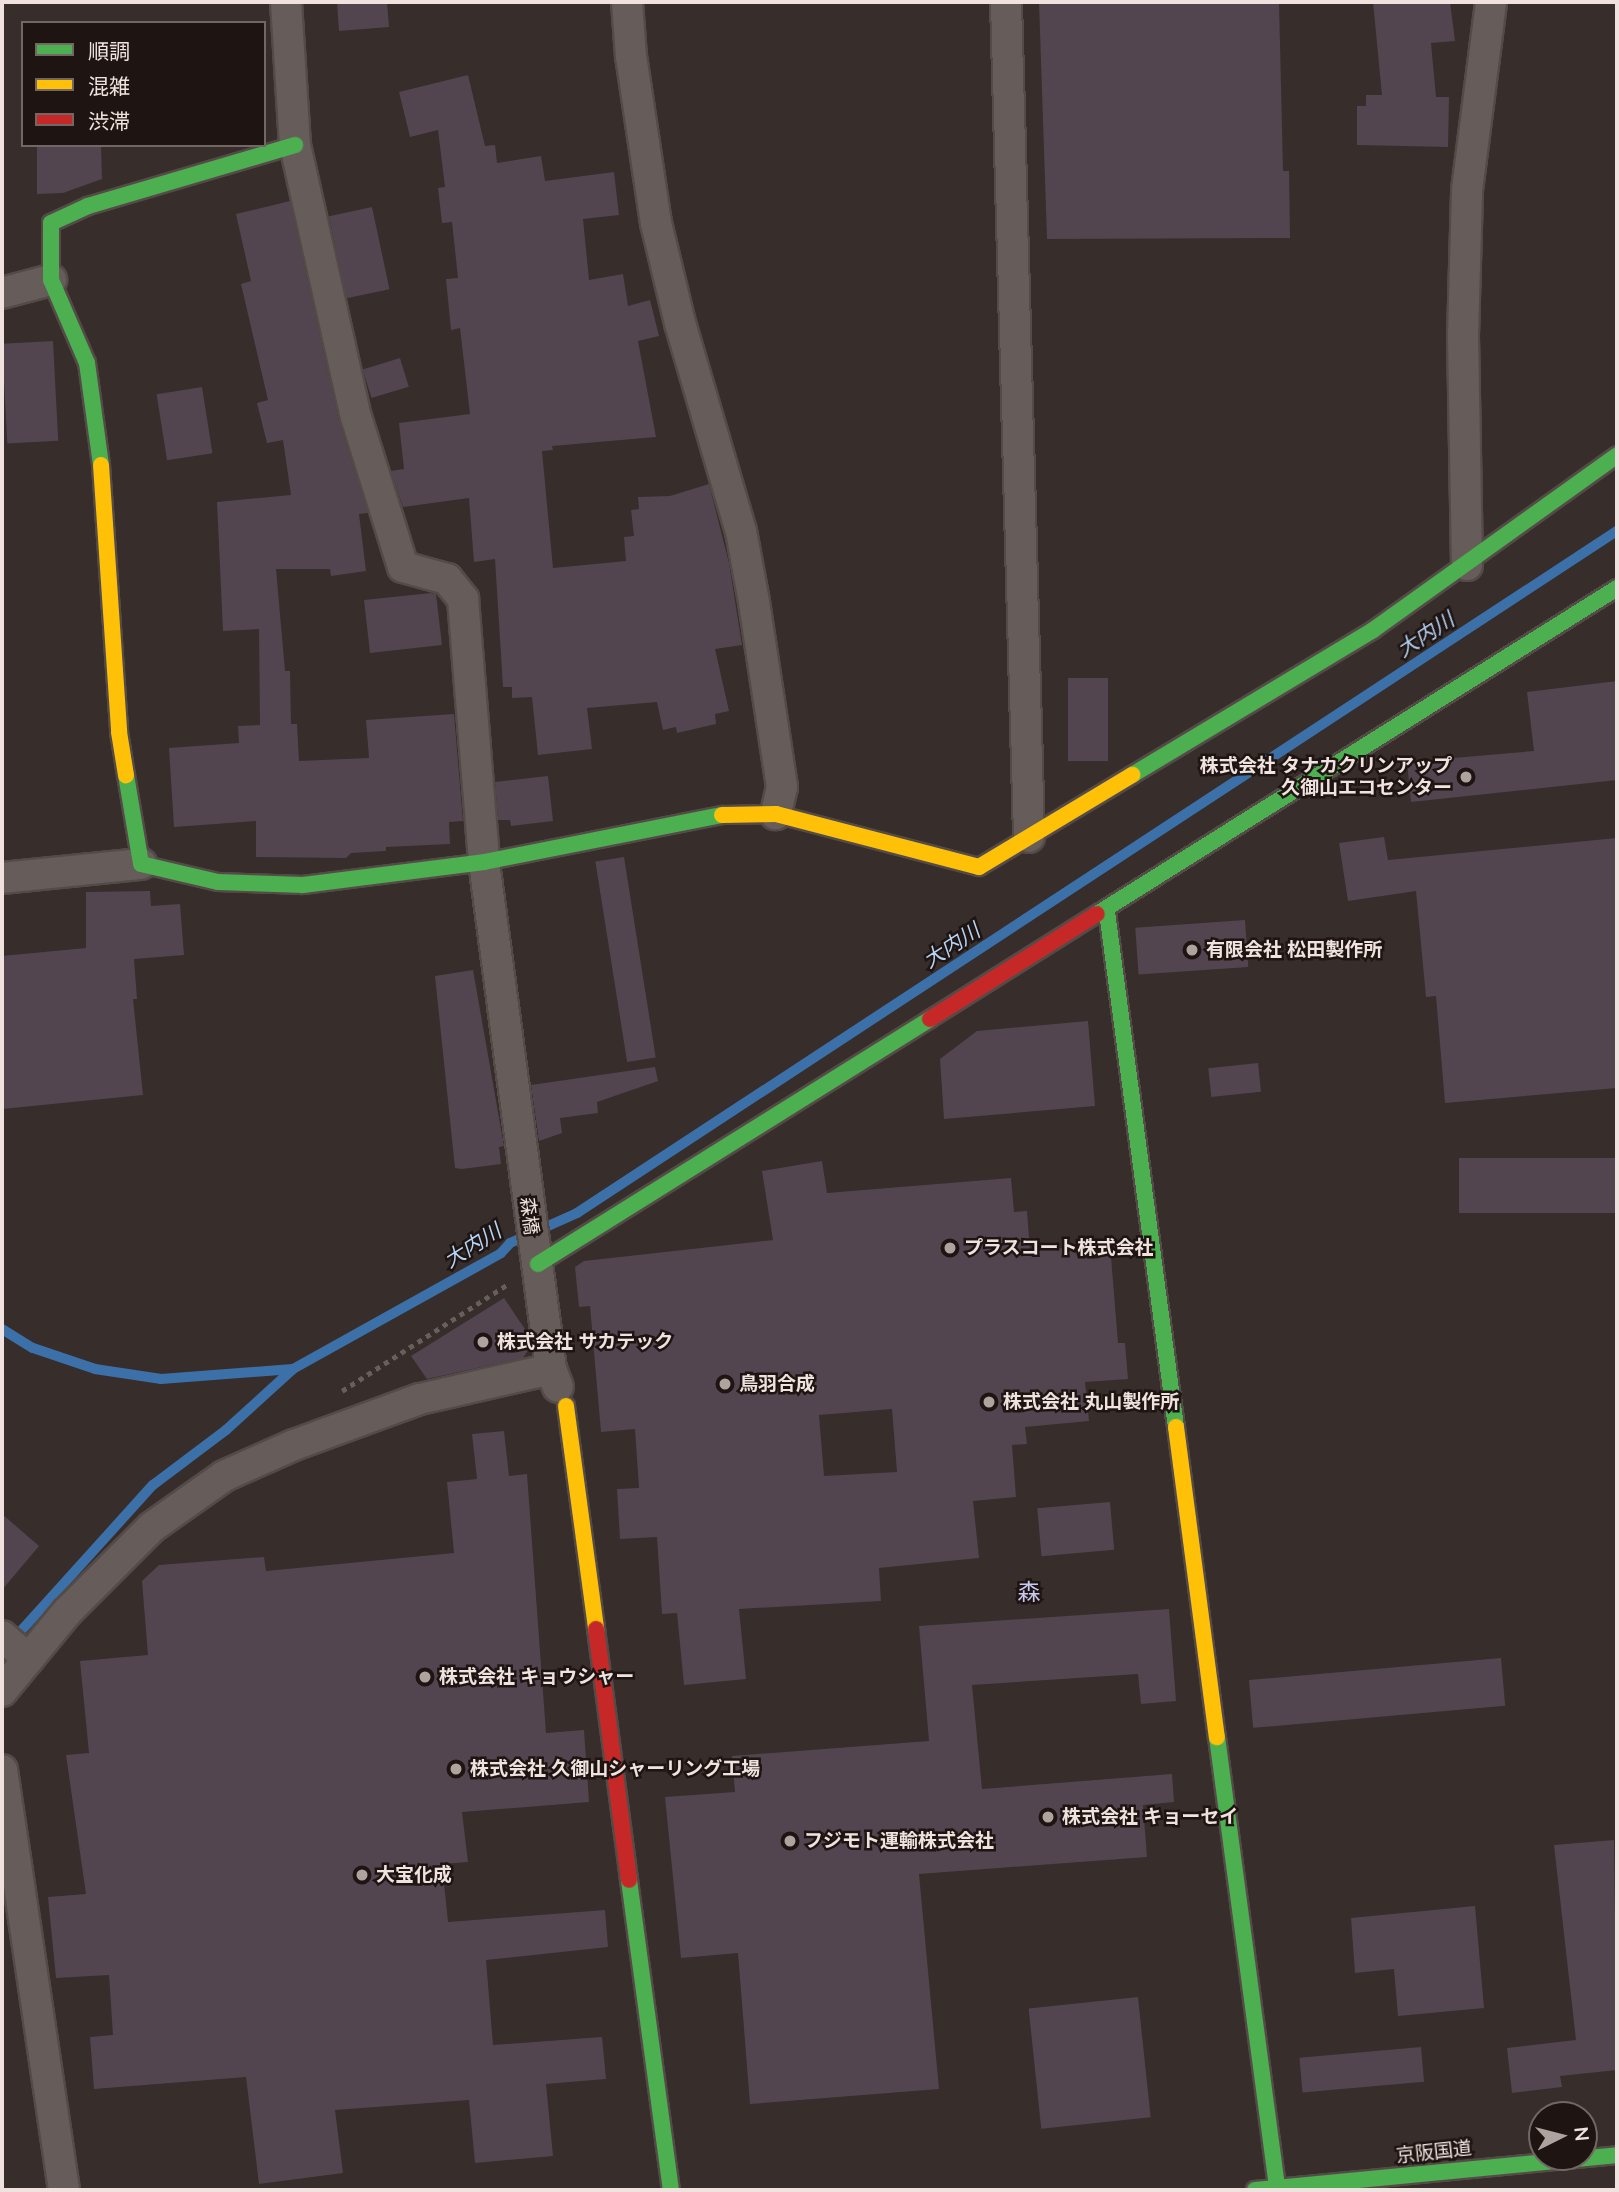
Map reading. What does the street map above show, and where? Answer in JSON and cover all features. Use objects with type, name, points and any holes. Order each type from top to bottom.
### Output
[{"type":"main road","points":[[295,145],[88,206],[51,223],[51,280],[87,363],[99,435],[119,733],[141,864],[218,882],[303,885],[484,862],[741,811],[776,814],[979,867],[1373,630],[1617,455]]},
{"type":"main road","points":[[536,1258],[1107,912],[1617,588]]},
{"type":"main road","points":[[1107,912],[1277,2189]]},
{"type":"main road","points":[[566,1406],[671,2190]]},
{"type":"main road","name":"京阪国道","points":[[1255,2190],[1617,2155]]},
{"type":"street","points":[[286,2],[295,145]]},
{"type":"street","points":[[627,2],[656,223],[680,323],[741,531],[752,590],[782,787],[776,814]]},
{"type":"street","points":[[1006,2],[1029,837]]},
{"type":"street","points":[[1466,565],[1463,336],[1467,190],[1491,2]]},
{"type":"street","name":"森橋","points":[[295,145],[356,417],[403,567],[447,579],[463,599],[484,862],[551,1369],[566,1406]]},
{"type":"street","points":[[2,293],[51,280]]},
{"type":"street","points":[[2,878],[141,864]]},
{"type":"street","points":[[2,1691],[28,1659],[152,1527],[224,1476],[294,1445],[420,1399],[551,1369]]},
{"type":"street","points":[[2,1636],[28,1659]]},
{"type":"street","points":[[2,1770],[64,2190]]},
{"type":"path","points":[[334,1396],[536,1258]]},
{"type":"building","points":[[337,2],[387,2],[389,27],[339,31]]},
{"type":"building","points":[[1039,2],[1279,2],[1283,171],[1289,171],[1290,238],[1047,239]]},
{"type":"building","points":[[1373,2],[1450,2],[1455,41],[1431,43],[1436,97],[1449,97],[1448,147],[1357,145],[1357,106],[1366,106],[1366,95],[1382,95]]},
{"type":"building","points":[[468,75],[485,146],[495,145],[497,163],[541,156],[545,181],[614,172],[619,215],[583,219],[589,280],[623,274],[628,306],[650,300],[659,336],[638,341],[656,437],[552,446],[553,450],[542,451],[553,568],[626,561],[624,537],[634,536],[631,510],[639,509],[638,497],[670,496],[709,484],[729,563],[742,645],[715,649],[729,711],[715,714],[716,724],[677,733],[676,727],[663,730],[657,702],[587,708],[592,749],[538,755],[532,697],[512,698],[512,687],[503,687],[495,559],[474,562],[469,498],[403,507],[391,471],[404,469],[399,423],[470,414],[460,328],[451,330],[446,279],[458,278],[452,222],[442,223],[438,188],[445,187],[438,130],[410,137],[399,92]]},
{"type":"building","points":[[37,147],[101,147],[102,179],[63,193],[37,194]]},
{"type":"building","points":[[290,201],[339,421],[368,513],[359,514],[366,571],[331,576],[330,569],[276,569],[285,671],[290,671],[291,724],[297,724],[299,761],[369,758],[366,720],[454,714],[463,821],[449,822],[450,844],[386,847],[386,851],[351,853],[346,858],[256,857],[256,821],[174,827],[169,748],[239,743],[238,726],[260,725],[259,629],[223,631],[217,502],[291,495],[283,440],[267,443],[257,403],[268,400],[241,284],[251,281],[236,214]]},
{"type":"building","points":[[372,207],[389,289],[346,298],[329,216]]},
{"type":"building","points":[[53,341],[58,441],[7,444],[2,344]]},
{"type":"building","points":[[400,358],[409,387],[371,398],[363,369]]},
{"type":"building","points":[[202,387],[212,453],[167,460],[157,394]]},
{"type":"building","points":[[436,594],[442,645],[370,653],[364,600]]},
{"type":"building","points":[[1068,678],[1108,678],[1108,761],[1068,761]]},
{"type":"building","points":[[1617,681],[1617,780],[1411,802],[1407,762],[1534,751],[1527,692]]},
{"type":"building","points":[[548,776],[553,821],[511,826],[510,820],[498,820],[495,782]]},
{"type":"building","points":[[1384,837],[1388,860],[1617,838],[1617,1088],[1445,1103],[1436,996],[1426,997],[1416,891],[1348,901],[1339,843]]},
{"type":"building","points":[[624,857],[656,1058],[627,1062],[595,862]]},
{"type":"building","points":[[150,891],[151,906],[180,904],[184,955],[134,959],[137,999],[133,999],[143,1095],[2,1109],[2,956],[86,948],[86,892]]},
{"type":"building","name":"有限会社 松田製作所","points":[[1245,920],[1248,967],[1139,975],[1135,928]]},
{"type":"building","points":[[473,970],[504,1146],[499,1147],[501,1164],[462,1169],[455,1168],[435,976]]},
{"type":"building","points":[[1088,1021],[1095,1106],[944,1119],[940,1059],[977,1031]]},
{"type":"building","points":[[1258,1063],[1261,1092],[1211,1097],[1208,1068]]},
{"type":"building","points":[[655,1067],[658,1081],[597,1102],[598,1113],[560,1118],[562,1133],[539,1141],[531,1085]]},
{"type":"building","points":[[1459,1158],[1617,1158],[1617,1213],[1459,1213]]},
{"type":"building","points":[[822,1161],[827,1193],[1011,1178],[1014,1212],[1027,1211],[1030,1251],[1110,1244],[1118,1343],[1125,1343],[1128,1379],[1085,1382],[1089,1421],[1025,1427],[1027,1444],[1012,1445],[1016,1497],[973,1501],[979,1558],[879,1568],[881,1601],[739,1609],[746,1679],[684,1685],[677,1613],[662,1614],[657,1537],[620,1539],[617,1489],[639,1488],[635,1429],[601,1432],[590,1306],[579,1307],[575,1267],[584,1261],[773,1240],[762,1171]],"holes":[[[892,1409],[897,1472],[824,1476],[819,1415]]]},
{"type":"building","name":"株式会社 サカテック","points":[[504,1298],[529,1335],[530,1347],[523,1358],[427,1379],[411,1356]]},
{"type":"building","points":[[504,1431],[509,1476],[527,1474],[546,1733],[584,1730],[589,1802],[462,1812],[468,1862],[442,1864],[448,1922],[605,1910],[608,1947],[486,1960],[493,2045],[602,2037],[606,2079],[546,2084],[553,2156],[475,2163],[469,2100],[335,2110],[343,2173],[259,2184],[246,2077],[94,2089],[90,2037],[113,2035],[109,1975],[56,1978],[48,1897],[86,1894],[66,1755],[89,1753],[80,1661],[148,1655],[142,1581],[159,1565],[264,1557],[266,1571],[454,1553],[447,1482],[477,1479],[472,1434]]},
{"type":"building","points":[[1110,1502],[1114,1550],[1041,1556],[1037,1508]]},
{"type":"building","points":[[2,1514],[39,1546],[2,1590]]},
{"type":"building","points":[[1169,1609],[1176,1701],[1141,1704],[1138,1674],[972,1685],[982,1789],[1172,1774],[1174,1802],[1143,1805],[1147,1857],[919,1874],[939,2089],[750,2104],[738,1953],[681,1958],[665,1797],[735,1792],[732,1756],[929,1741],[919,1626]]},
{"type":"building","points":[[1501,1658],[1505,1706],[1253,1728],[1249,1680]]},
{"type":"building","points":[[1614,1840],[1617,2070],[1560,2076],[1562,2087],[1512,2093],[1507,2048],[1576,2040],[1554,1845]]},
{"type":"building","points":[[1475,1906],[1484,2008],[1398,2016],[1394,1969],[1355,1973],[1351,1918]]},
{"type":"building","points":[[1138,1997],[1151,2117],[1041,2129],[1029,2008]]},
{"type":"building","points":[[1421,2047],[1424,2082],[1303,2092],[1299,2058]]},
{"type":"waterway","name":"大内川","points":[[10,1643],[153,1485],[226,1430],[293,1369],[501,1253],[510,1243],[577,1213],[1617,531]]},
{"type":"waterway","points":[[2,1329],[33,1348],[95,1369],[161,1379],[293,1369]]},
{"type":"traffic: fast","points":[[101,465],[87,363],[51,280],[51,223],[88,206],[295,145]]},
{"type":"traffic: fast","points":[[1132,775],[1373,630],[1617,455]]},
{"type":"traffic: fast","points":[[1097,914],[1617,588]]},
{"type":"traffic: fast","points":[[126,775],[141,864],[218,882],[303,885],[484,862],[722,815]]},
{"type":"traffic: fast","points":[[1107,912],[1176,1427]]},
{"type":"traffic: fast","points":[[538,1264],[930,1019]]},
{"type":"traffic: fast","points":[[1217,1737],[1277,2189]]},
{"type":"traffic: fast","points":[[629,1880],[671,2190]]},
{"type":"traffic: fast","points":[[1255,2190],[1617,2155]]},
{"type":"traffic: slow","points":[[101,465],[119,732],[126,775]]},
{"type":"traffic: slow","points":[[722,815],[776,814],[979,867],[1132,775]]},
{"type":"traffic: slow","points":[[566,1406],[596,1629]]},
{"type":"traffic: slow","points":[[1176,1427],[1217,1737]]},
{"type":"traffic: jam","points":[[930,1019],[1097,914]]},
{"type":"traffic: jam","points":[[596,1629],[629,1880]]},
{"type":"place","name":"株式会社 タナカクリンアップ 久御山エコセンター","points":[[1466,777]]},
{"type":"place","name":"有限会社 松田製作所","points":[[1192,950]]},
{"type":"place","name":"プラスコート株式会社","points":[[950,1248]]},
{"type":"place","name":"株式会社 サカテック","points":[[483,1342]]},
{"type":"place","name":"鳥羽合成","points":[[725,1384]]},
{"type":"place","name":"株式会社 丸山製作所","points":[[989,1402]]},
{"type":"place","name":"株式会社 キョウシャー","points":[[425,1677]]},
{"type":"place","name":"株式会社 久御山シャーリング工場","points":[[456,1769]]},
{"type":"place","name":"株式会社 キョーセイ","points":[[1048,1817]]},
{"type":"place","name":"フジモト運輸株式会社","points":[[790,1841]]},
{"type":"place","name":"大宝化成","points":[[362,1875]]},
{"type":"district","name":"森","points":[[1029,1592]]}]
